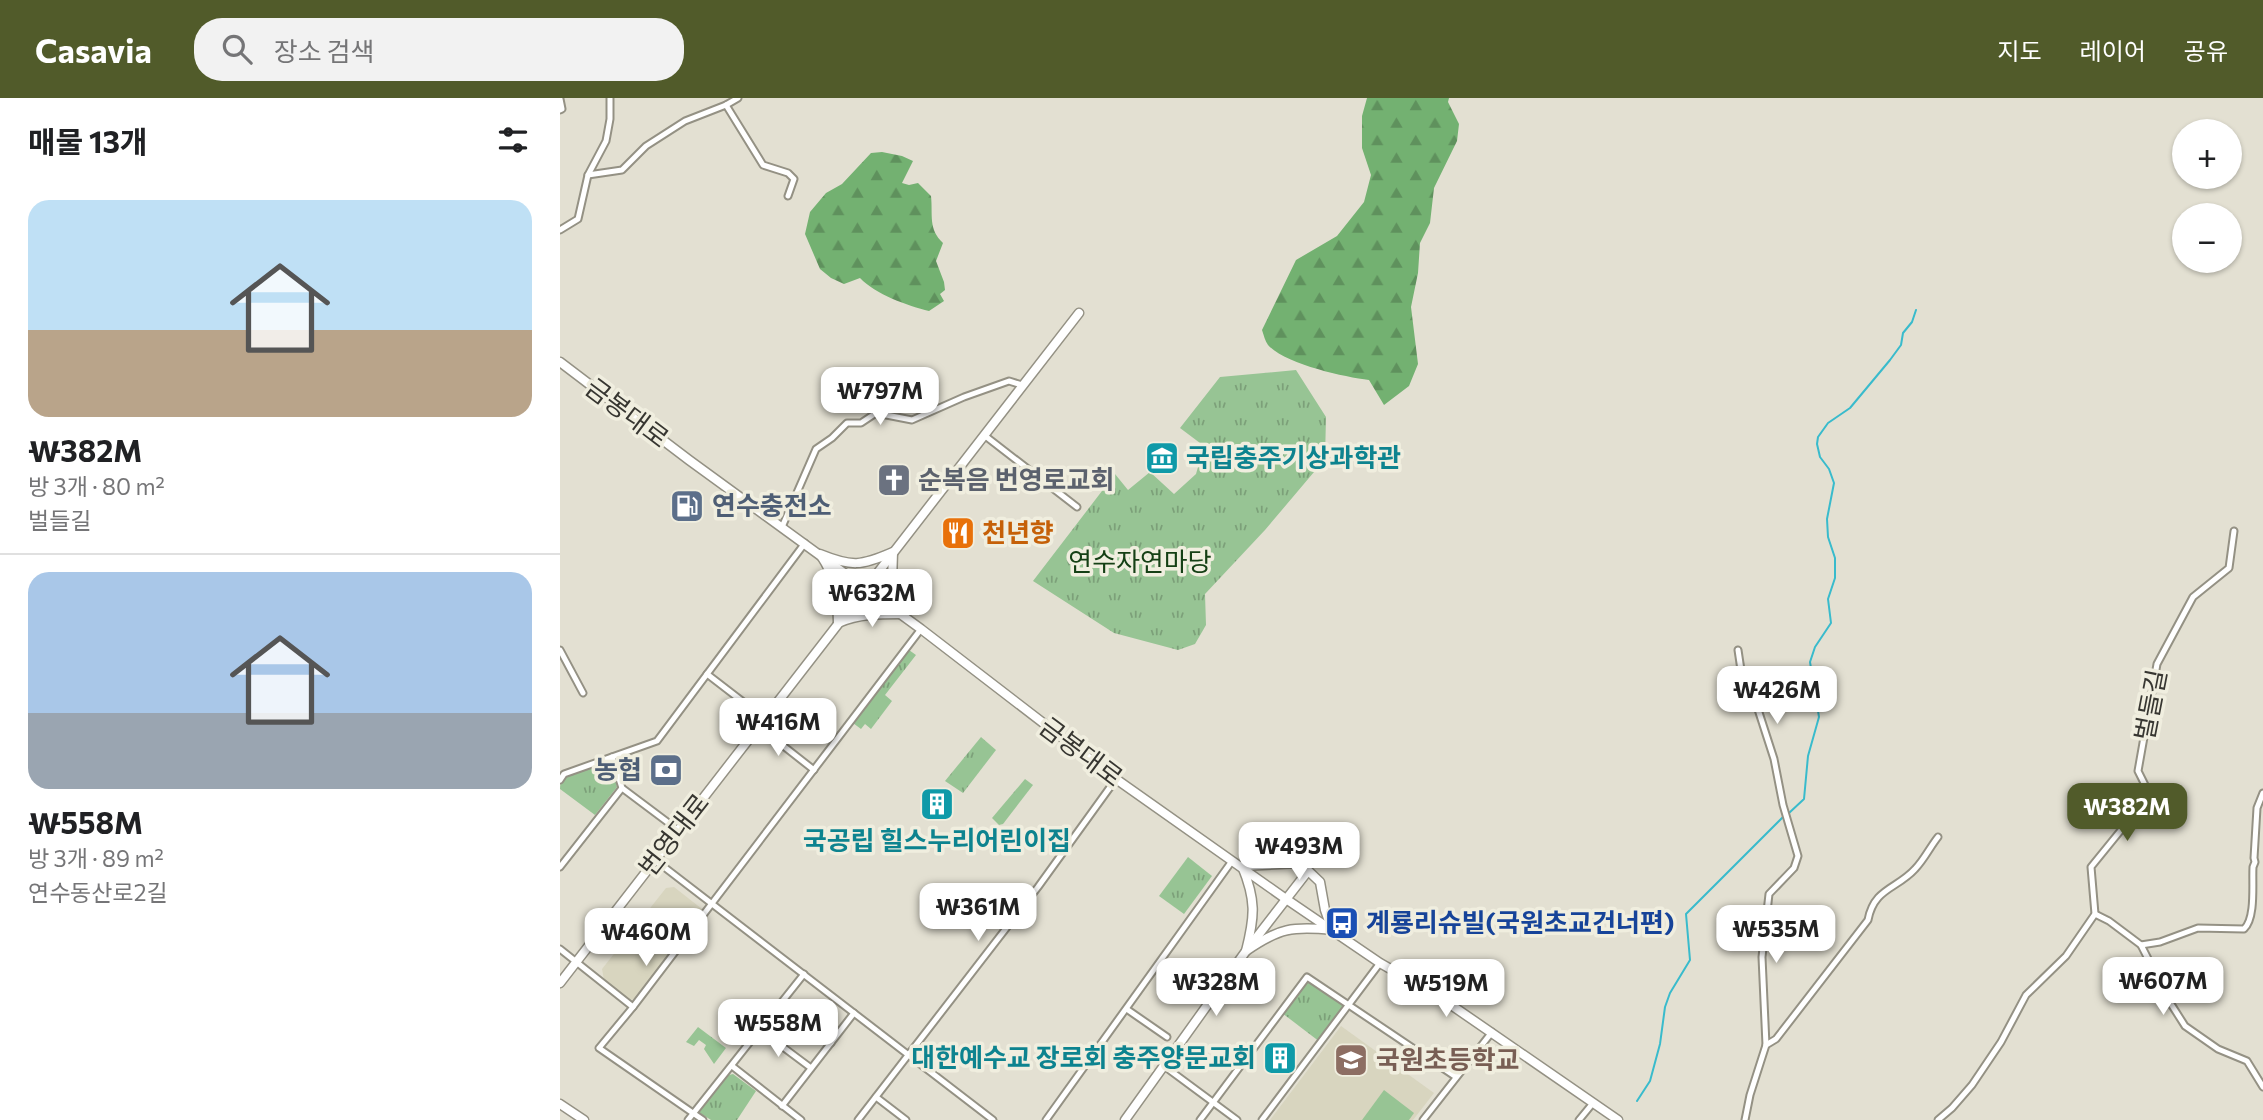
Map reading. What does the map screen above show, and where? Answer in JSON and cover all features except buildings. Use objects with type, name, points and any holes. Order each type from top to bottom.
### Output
[{"type":"street","points":[[560,230],[578,219],[588,175],[606,141],[610,98]]},
{"type":"street","points":[[588,175],[622,170],[646,146],[685,121],[738,98]]},
{"type":"street","points":[[560,99],[560,110]]},
{"type":"street","points":[[726,105],[763,165],[788,173],[794,179],[788,196]]},
{"type":"street","name":"번영대로","points":[[560,983],[1079,313]]},
{"type":"street","name":"금봉대로","points":[[560,362],[902,614],[1116,779],[1380,963],[1441,998],[1618,1120]]},
{"type":"street","points":[[782,527],[816,449],[847,423],[861,423],[876,413],[912,420],[1009,381],[1022,385]]},
{"type":"street","points":[[985,435],[1077,507]]},
{"type":"street","name":"벌들길","points":[[2095,914],[2091,867],[2130,819],[2148,791],[2138,771],[2157,664],[2193,597],[2229,568],[2234,531]]},
{"type":"street","points":[[560,780],[564,774],[657,741],[805,543]]},
{"type":"street","points":[[893,552],[892,582],[902,614],[867,614],[838,623],[837,592],[832,573],[820,554],[842,563],[859,564],[893,552]]},
{"type":"street","points":[[703,1120],[599,1048],[921,629]]},
{"type":"street","points":[[560,650],[583,693]]},
{"type":"street","points":[[1738,650],[1741,670],[1755,700],[1774,759],[1798,856],[1794,868],[1769,894],[1762,957],[1766,1045],[1745,1120]]},
{"type":"street","points":[[707,674],[764,719]]},
{"type":"street","points":[[758,726],[814,770]]},
{"type":"street","points":[[612,757],[622,788],[678,830]]},
{"type":"street","points":[[858,1120],[1041,882],[1116,779]]},
{"type":"street","points":[[560,867],[622,788]]},
{"type":"street","points":[[2141,945],[2161,942],[2198,928],[2244,929],[2249,925],[2257,808],[2263,793]]},
{"type":"street","points":[[1766,1045],[1776,1039],[1868,920],[1870,908],[1878,898],[1914,870],[1938,837]]},
{"type":"street","points":[[655,860],[993,1120]]},
{"type":"street","points":[[1046,1120],[1232,860]]},
{"type":"street","points":[[1300,863],[1320,882],[1332,930],[1292,928],[1262,940],[1246,951],[1255,915],[1251,891],[1242,866],[1300,863]]},
{"type":"street","points":[[1125,1120],[1246,951],[1308,871]]},
{"type":"street","points":[[1938,1120],[1952,1108],[1987,1063],[2026,995],[2066,956],[2095,914],[2109,920],[2141,945],[2185,1026],[2218,1049],[2247,1061],[2263,1087]]},
{"type":"street","points":[[560,950],[633,1007]]},
{"type":"street","points":[[1262,1120],[1380,963]]},
{"type":"street","points":[[688,1120],[804,974]]},
{"type":"street","points":[[1200,1120],[1307,976],[1456,1077]]},
{"type":"street","points":[[781,1004],[831,1043]]},
{"type":"street","points":[[1128,1010],[1167,1037]]},
{"type":"street","points":[[782,1106],[854,1013]]},
{"type":"street","points":[[761,1030],[811,1068]]},
{"type":"street","points":[[1423,1120],[1492,1032]]},
{"type":"street","points":[[732,1066],[801,1120]]},
{"type":"street","points":[[1164,1066],[1237,1120]]},
{"type":"street","points":[[876,1097],[906,1120]]},
{"type":"street","points":[[1579,1120],[1593,1103]]},
{"type":"street","points":[[560,1104],[584,1120]]},
{"type":"shaded area","points":[[674,887],[702,909],[702,914],[635,999],[628,1000],[604,980],[602,969],[666,888]]},
{"type":"shaded area","name":"국원초등학교","points":[[1341,1026],[1434,1093],[1413,1120],[1270,1120]]},
{"type":"green space","points":[[1367,98],[1449,98],[1448,102],[1459,124],[1457,141],[1434,188],[1430,223],[1420,243],[1418,273],[1411,307],[1418,364],[1409,386],[1384,405],[1369,380],[1331,373],[1287,358],[1268,345],[1262,330],[1296,260],[1337,236],[1364,202],[1371,175],[1362,148],[1362,116]]},
{"type":"green space","points":[[882,152],[913,161],[902,183],[918,183],[931,196],[933,227],[943,243],[936,261],[945,290],[940,294],[944,301],[929,311],[883,294],[860,278],[844,284],[831,278],[820,269],[805,234],[810,212],[826,193],[842,184],[871,153]]},
{"type":"green space","name":"연수자연마당","points":[[1296,370],[1326,417],[1325,459],[1265,530],[1205,594],[1206,625],[1195,644],[1178,650],[1114,633],[1033,581],[1115,474],[1128,490],[1150,472],[1174,494],[1196,474],[1204,446],[1180,428],[1220,377]]},
{"type":"green space","points":[[909,650],[916,655],[885,695],[892,701],[871,729],[865,724],[861,729],[853,723]]},
{"type":"green space","points":[[981,737],[996,750],[963,793],[945,781]]},
{"type":"green space","points":[[603,761],[612,768],[617,787],[595,815],[560,789],[561,782],[569,773]]},
{"type":"green space","points":[[1025,779],[1033,785],[1003,824],[999,825],[992,818]]},
{"type":"green space","points":[[1188,857],[1212,876],[1184,914],[1159,896]]},
{"type":"green space","points":[[1310,980],[1343,1006],[1344,1010],[1320,1042],[1282,1013],[1306,981]]},
{"type":"green space","points":[[698,1027],[726,1048],[714,1064],[704,1049],[706,1045],[699,1040],[694,1046],[686,1042]]},
{"type":"green space","points":[[733,1074],[756,1091],[737,1120],[711,1120],[700,1113],[700,1109],[729,1075]]},
{"type":"green space","points":[[1384,1090],[1414,1113],[1409,1120],[1362,1120]]},
{"type":"waterway","points":[[1789,813],[1804,799],[1808,756],[1819,717],[1810,662],[1815,647],[1831,623],[1828,599],[1835,578],[1835,558],[1828,537],[1827,519],[1834,483],[1829,469],[1820,457],[1818,437],[1828,423],[1850,408],[1890,360],[1901,345],[1903,333],[1912,322],[1916,310]]},
{"type":"waterway","points":[[1637,1101],[1650,1081],[1670,993],[1690,960],[1686,914],[1784,816]]},
{"type":"place","name":"국립충주기상과학관","points":[[1162,458]]},
{"type":"place","name":"순복음 번영로교회","points":[[894,480]]},
{"type":"place","name":"연수충전소","points":[[687,506]]},
{"type":"place","name":"천년향","points":[[958,533]]},
{"type":"place","name":"농협","points":[[666,770]]},
{"type":"place","name":"국공립 힐스누리어린이집","points":[[937,804]]},
{"type":"place","name":"계룡리슈빌(국원초교건너편)","points":[[1342,923]]},
{"type":"place","name":"대한예수교 장로회 충주양문교회","points":[[1280,1058]]},
{"type":"place","name":"국원초등학교","points":[[1351,1060]]}]
